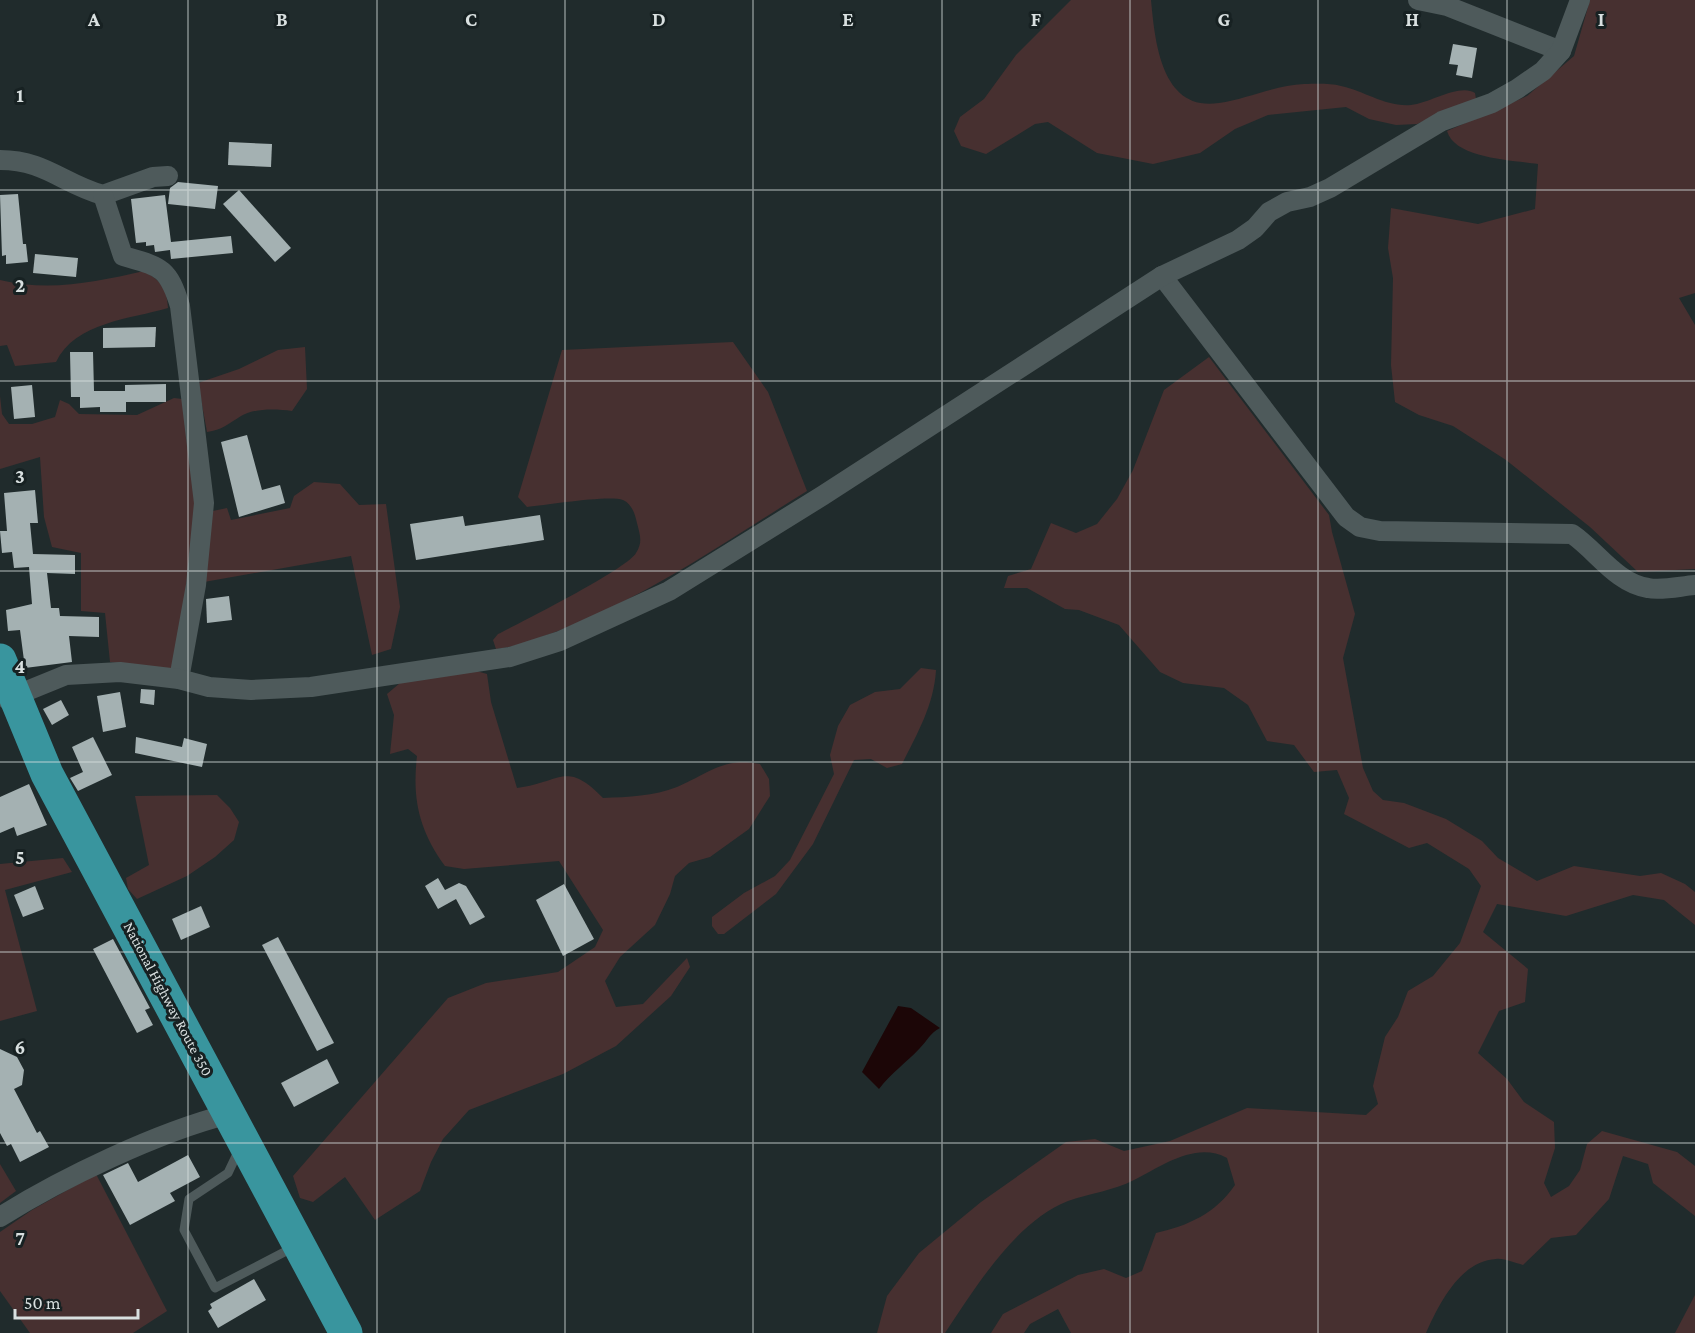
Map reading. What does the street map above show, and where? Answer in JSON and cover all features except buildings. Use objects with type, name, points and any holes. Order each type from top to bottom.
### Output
[{"type":"highway","name":"National Highway Route 350","points":[[0,660],[7,699],[346,1333]]},
{"type":"street","points":[[1418,0],[1447,6],[1561,51]]},
{"type":"street","points":[[7,699],[66,675],[120,672],[179,680],[209,687],[251,690],[311,687],[510,657],[560,641],[669,591],[822,496],[1162,276],[1238,240],[1255,228],[1269,212],[1287,202],[1310,197],[1330,188],[1442,121],[1492,103],[1543,71],[1561,51],[1580,0]]},
{"type":"street","points":[[0,160],[22,160],[42,166],[103,195],[153,177],[168,176]]},
{"type":"street","points":[[103,195],[123,256],[151,264],[172,279],[180,306],[204,503],[196,585],[179,680]]},
{"type":"street","points":[[1162,276],[1346,517],[1360,527],[1380,531],[1572,534],[1587,544],[1629,583],[1650,589],[1695,585]]},
{"type":"street","points":[[0,1217],[89,1168],[150,1142],[229,1114]]},
{"type":"lane","points":[[247,1148],[237,1154],[228,1173],[189,1199],[184,1230],[215,1288],[299,1245]]},
{"type":"shaded area","points":[[1071,0],[1151,0],[1155,35],[1165,70],[1173,85],[1184,96],[1200,103],[1219,103],[1304,84],[1337,85],[1392,104],[1402,105],[1419,104],[1461,90],[1475,93],[1476,99],[1417,124],[1396,125],[1369,119],[1346,107],[1268,115],[1235,129],[1200,153],[1153,164],[1097,153],[1048,122],[1035,124],[986,154],[961,146],[954,131],[960,117],[984,99],[1016,55]]},
{"type":"shaded area","points":[[1590,0],[1695,0],[1695,293],[1679,298],[1695,325],[1695,569],[1638,572],[1590,527],[1506,460],[1453,426],[1419,415],[1395,402],[1391,365],[1393,278],[1388,248],[1391,208],[1478,224],[1535,209],[1538,164],[1473,153],[1452,140],[1447,131],[1527,96],[1574,56]]},
{"type":"shaded area","points":[[144,271],[162,286],[168,308],[121,319],[90,330],[76,338],[56,362],[15,366],[7,345],[0,346],[0,280],[36,285],[72,284]]},
{"type":"shaded area","points":[[733,342],[768,392],[807,491],[686,567],[623,602],[558,631],[520,644],[496,649],[493,640],[498,634],[614,571],[636,553],[640,545],[640,535],[634,513],[629,504],[623,500],[592,499],[527,507],[518,497],[562,350]]},
{"type":"shaded area","points":[[305,347],[307,389],[292,411],[259,410],[207,432],[198,383],[239,369],[278,350]]},
{"type":"shaded area","points":[[1209,357],[1329,515],[1355,614],[1343,658],[1363,768],[1373,791],[1383,800],[1404,803],[1446,819],[1482,841],[1498,858],[1537,881],[1574,866],[1640,876],[1661,873],[1685,884],[1695,892],[1695,925],[1664,900],[1633,895],[1566,916],[1497,904],[1483,932],[1528,969],[1525,1002],[1499,1011],[1478,1053],[1507,1079],[1524,1102],[1554,1122],[1555,1148],[1544,1183],[1551,1197],[1569,1186],[1580,1170],[1587,1144],[1602,1131],[1677,1152],[1695,1166],[1695,1216],[1653,1183],[1648,1164],[1623,1156],[1609,1199],[1576,1235],[1551,1238],[1523,1265],[1496,1259],[1472,1267],[1461,1276],[1444,1297],[1426,1333],[1071,1333],[1058,1309],[1030,1324],[1024,1333],[991,1333],[1003,1314],[1078,1275],[1104,1269],[1126,1278],[1142,1271],[1156,1233],[1190,1222],[1210,1211],[1235,1185],[1227,1158],[1215,1153],[1203,1152],[1179,1157],[1126,1184],[1068,1201],[1049,1211],[1031,1224],[998,1258],[945,1333],[877,1333],[887,1296],[919,1253],[981,1202],[1066,1142],[1095,1139],[1124,1151],[1170,1141],[1247,1108],[1366,1115],[1378,1104],[1373,1086],[1385,1037],[1398,1017],[1408,991],[1433,976],[1460,943],[1481,886],[1469,869],[1427,843],[1409,848],[1344,814],[1349,798],[1337,770],[1314,772],[1294,745],[1267,741],[1248,705],[1224,688],[1183,683],[1160,672],[1119,625],[1079,610],[1065,609],[1027,588],[1004,588],[1008,576],[1031,569],[1051,523],[1076,533],[1097,524],[1117,499],[1133,470],[1164,390]]},
{"type":"shaded area","points":[[0,396],[2,414],[9,424],[32,424],[55,417],[60,400],[69,404],[79,414],[137,415],[174,398],[182,399],[197,507],[187,599],[172,671],[110,662],[105,613],[81,611],[81,553],[52,547],[44,517],[40,457],[0,469]]},
{"type":"shaded area","points":[[314,482],[340,484],[359,505],[386,504],[400,607],[391,649],[372,655],[351,556],[204,582],[208,512],[227,508],[231,520],[290,508],[294,496]]},
{"type":"shaded area","points":[[921,668],[936,670],[935,683],[924,719],[902,764],[887,768],[871,759],[854,760],[813,844],[776,894],[724,934],[718,934],[712,926],[712,917],[744,893],[775,876],[790,860],[834,774],[830,755],[838,726],[850,705],[875,692],[900,689]]},
{"type":"shaded area","points":[[473,670],[487,674],[491,702],[517,788],[571,777],[591,786],[603,798],[641,796],[677,787],[726,765],[747,762],[760,764],[769,779],[770,796],[749,829],[710,857],[689,863],[675,876],[670,894],[655,925],[620,957],[605,981],[616,1007],[643,1004],[687,958],[690,967],[671,996],[616,1046],[563,1074],[469,1110],[443,1139],[420,1191],[375,1220],[345,1177],[313,1202],[300,1198],[293,1176],[448,998],[486,983],[558,972],[595,947],[603,930],[559,861],[464,869],[445,866],[429,840],[419,814],[417,800],[417,756],[408,749],[390,754],[394,715],[387,694],[400,683]]},
{"type":"shaded area","points":[[217,795],[230,808],[239,822],[234,840],[215,857],[187,876],[137,899],[128,889],[126,878],[149,865],[135,796]]},
{"type":"shaded area","points":[[63,858],[72,872],[5,890],[37,1011],[0,1021],[0,864]]},
{"type":"shaded area","points":[[898,1006],[911,1008],[940,1028],[879,1089],[862,1072]]},
{"type":"shaded area","points":[[0,1164],[16,1191],[0,1203]]},
{"type":"shaded area","points":[[96,1174],[167,1311],[133,1333],[30,1333],[0,1291],[0,1232],[32,1210]]},
{"type":"shaded area","points":[[1695,1295],[1695,1333],[1675,1333]]}]
